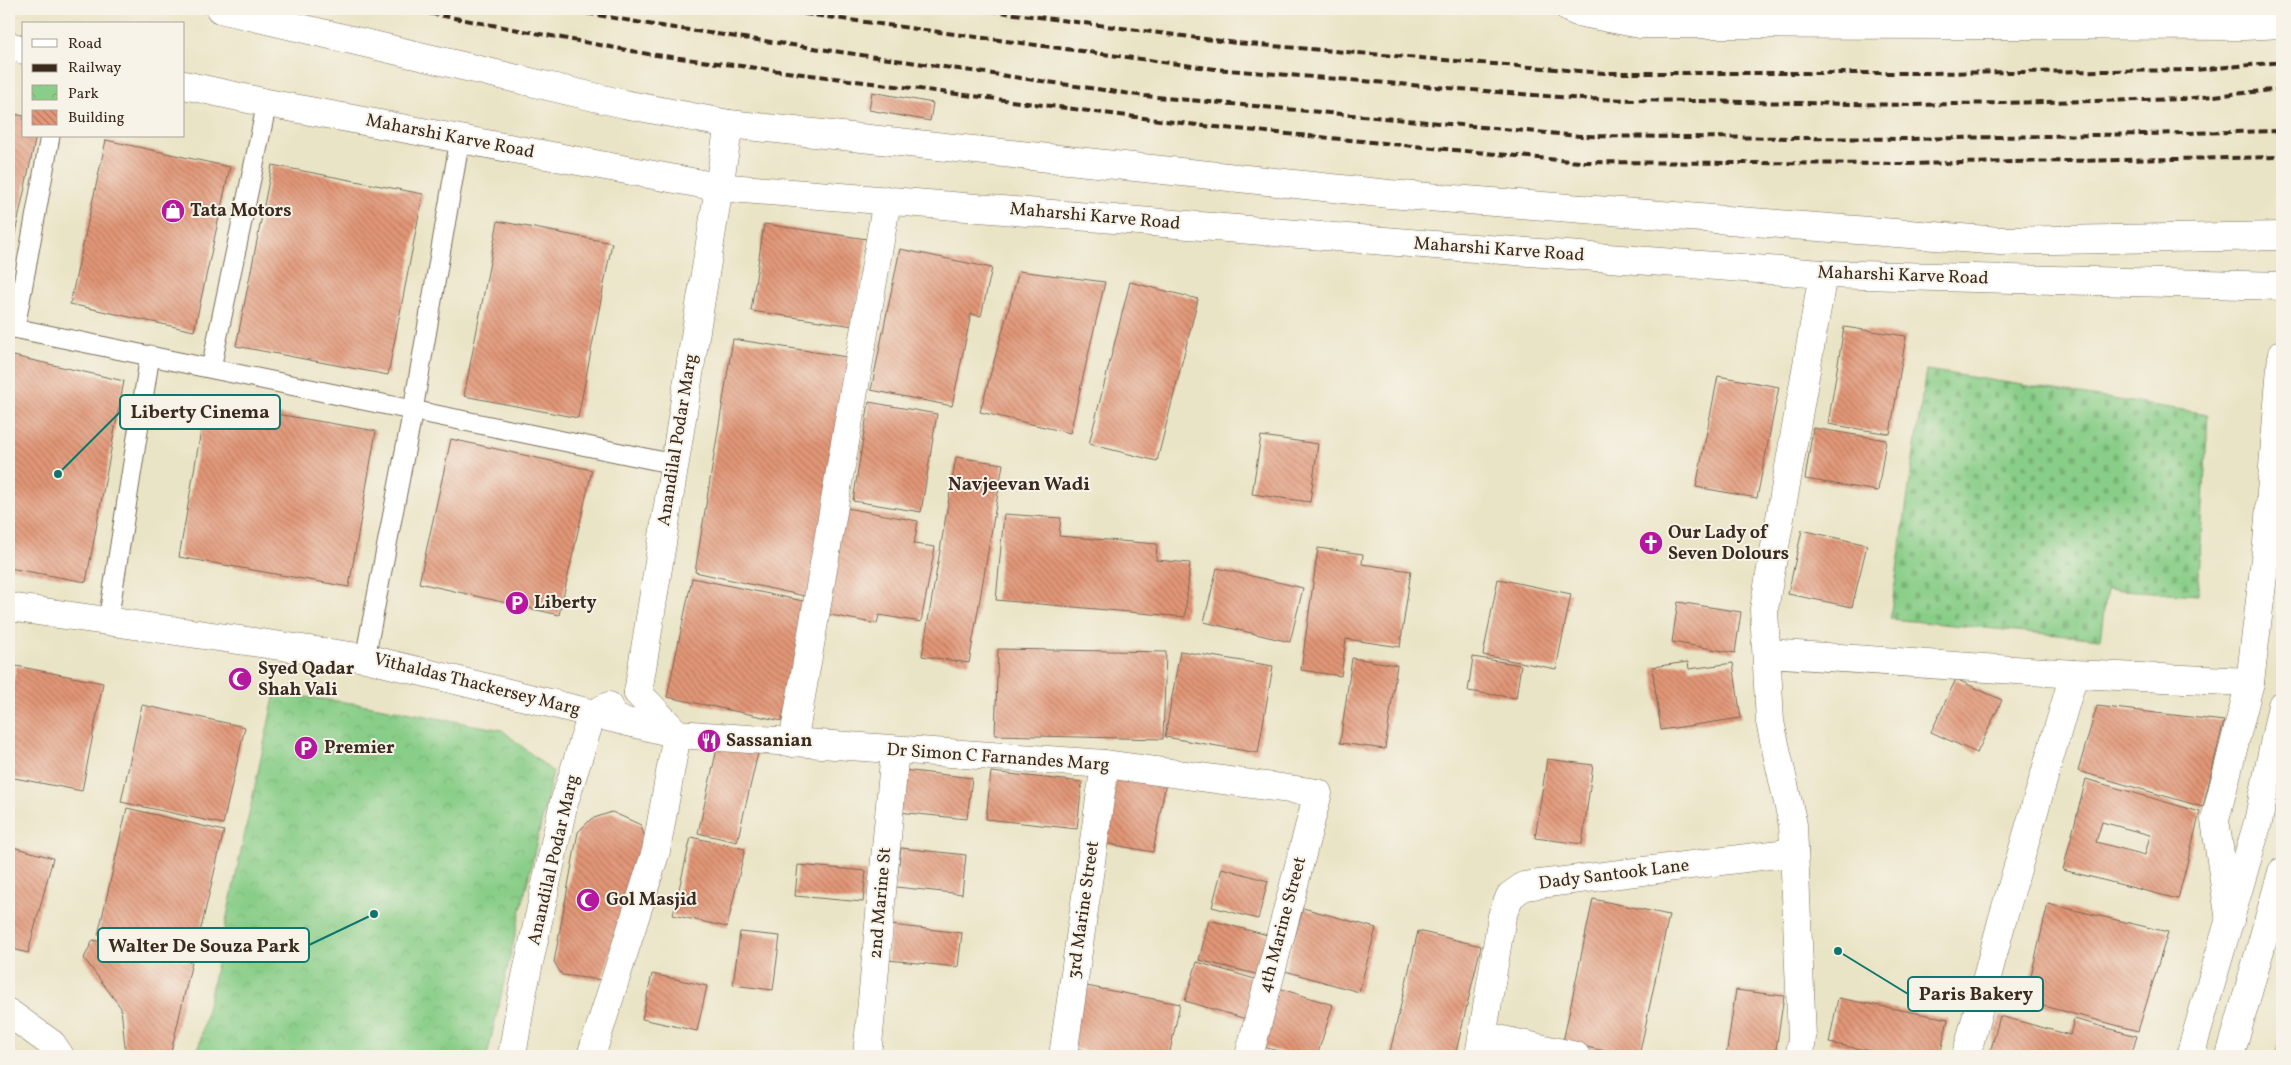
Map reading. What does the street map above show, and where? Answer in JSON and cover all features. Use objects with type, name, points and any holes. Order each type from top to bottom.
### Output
[{"type":"street","points":[[220,9],[624,104],[729,124],[1389,194],[2000,241],[2282,236]]},
{"type":"street","points":[[1573,11],[1640,24],[2244,26],[2282,24]]},
{"type":"street","points":[[9,46],[22,49]]},
{"type":"street","name":"Maharshi Karve Road","points":[[185,85],[266,103],[718,187],[1446,246],[1823,274],[2282,286]]},
{"type":"street","points":[[718,187],[729,124]]},
{"type":"street","name":"Anandilal Podar Marg","points":[[638,693],[718,187]]},
{"type":"street","points":[[793,743],[887,200]]},
{"type":"street","points":[[1800,1056],[1802,1037],[1794,825],[1770,722],[1764,609],[1823,274]]},
{"type":"street","points":[[2230,921],[2215,820],[2250,682],[2267,544],[2282,354]]},
{"type":"street","name":"Vithaldas Thackersey Marg","points":[[9,606],[365,658],[677,734]]},
{"type":"street","points":[[1767,653],[2074,674],[2250,682]]},
{"type":"street","points":[[1966,1056],[2002,921],[2074,674]]},
{"type":"street","points":[[591,1056],[656,851],[677,734],[638,693],[592,714]]},
{"type":"street","points":[[2190,1056],[2258,822],[2282,705]]},
{"type":"street","name":"Anandilal Podar Marg","points":[[512,1056],[522,995],[563,806],[592,714]]},
{"type":"street","name":"Dr Simon C Farnandes Marg","points":[[677,734],[1105,764],[1318,793]]},
{"type":"street","name":"2nd Marine St","points":[[867,1056],[895,750]]},
{"type":"street","name":"3rd Marine Street","points":[[1063,1056],[1105,764]]},
{"type":"street","name":"4th Marine Street","points":[[1249,1056],[1318,793]]},
{"type":"street","name":"Dady Santook Lane","points":[[1482,1046],[1502,916],[1510,896],[1524,886],[1794,852]]},
{"type":"street","points":[[2230,1056],[2282,872]]},
{"type":"street","points":[[2266,928],[2282,902]]},
{"type":"street","points":[[9,1013],[52,1044],[60,1056]]},
{"type":"street","points":[[1482,1046],[1576,1056]]},
{"type":"lane","points":[[211,368],[266,103]]},
{"type":"lane","points":[[50,138],[12,327],[674,464]]},
{"type":"lane","points":[[365,658],[413,410],[460,139]]},
{"type":"lane","points":[[108,621],[150,356]]},
{"type":"green space","points":[[1926,370],[2208,414],[2198,595],[2107,589],[2100,639],[1890,619]]},
{"type":"green space","points":[[275,693],[367,705],[502,730],[553,772],[487,1056],[197,1056]]},
{"type":"building","points":[[872,92],[933,103],[930,121],[869,110]]},
{"type":"building","points":[[9,113],[22,116],[22,138],[36,138],[10,257]]},
{"type":"building","points":[[106,140],[230,167],[194,331],[70,304]]},
{"type":"building","points":[[272,165],[423,194],[388,375],[236,346]]},
{"type":"building","points":[[498,221],[612,243],[578,418],[464,396]]},
{"type":"building","points":[[764,224],[867,239],[854,326],[751,311]]},
{"type":"building","points":[[900,249],[992,268],[981,316],[971,314],[952,406],[871,390]]},
{"type":"building","points":[[1019,271],[1105,282],[1070,433],[980,412]]},
{"type":"building","points":[[1130,282],[1198,299],[1157,461],[1089,444]]},
{"type":"building","points":[[1844,327],[1906,336],[1890,434],[1828,424]]},
{"type":"building","points":[[733,339],[853,358],[809,597],[695,572]]},
{"type":"building","points":[[9,355],[124,381],[86,582],[9,568]]},
{"type":"building","points":[[1718,376],[1779,387],[1757,498],[1696,487]]},
{"type":"building","points":[[206,402],[376,431],[349,587],[179,557]]},
{"type":"building","points":[[869,402],[937,414],[921,512],[853,501]]},
{"type":"building","points":[[1813,428],[1886,440],[1878,491],[1805,479]]},
{"type":"building","points":[[1261,436],[1318,444],[1310,502],[1252,494]]},
{"type":"building","points":[[451,439],[592,470],[559,615],[419,583]]},
{"type":"building","points":[[956,457],[1003,464],[969,663],[922,656]]},
{"type":"building","points":[[841,507],[918,521],[914,544],[935,547],[921,622],[879,615],[877,624],[821,613]]},
{"type":"building","points":[[1004,514],[1061,518],[1059,536],[1157,544],[1156,560],[1190,563],[1185,617],[996,600]]},
{"type":"building","points":[[1802,530],[1867,545],[1852,607],[1788,594]]},
{"type":"building","points":[[1318,548],[1363,554],[1362,564],[1411,571],[1400,647],[1346,639],[1341,676],[1301,670]]},
{"type":"building","points":[[1217,568],[1303,588],[1290,642],[1204,622]]},
{"type":"building","points":[[692,578],[808,602],[782,721],[667,697]]},
{"type":"building","points":[[1498,579],[1571,594],[1556,669],[1483,655]]},
{"type":"building","points":[[1678,602],[1741,612],[1735,653],[1672,642]]},
{"type":"building","points":[[998,649],[1166,652],[1163,739],[995,735]]},
{"type":"building","points":[[1180,651],[1273,666],[1258,753],[1165,737]]},
{"type":"building","points":[[1473,657],[1521,665],[1516,698],[1468,691]]},
{"type":"building","points":[[1352,658],[1397,665],[1385,749],[1340,743]]},
{"type":"building","points":[[1688,662],[1689,669],[1733,663],[1741,718],[1661,730],[1652,667]]},
{"type":"building","points":[[16,666],[103,683],[82,791],[9,777],[9,706]]},
{"type":"building","points":[[1956,679],[2002,700],[1977,753],[1931,732]]},
{"type":"building","points":[[142,705],[245,727],[223,824],[121,802]]},
{"type":"building","points":[[2097,706],[2224,721],[2203,807],[2078,771]]},
{"type":"building","points":[[719,740],[759,749],[737,842],[698,833]]},
{"type":"building","points":[[1547,759],[1593,765],[1582,844],[1535,838]]},
{"type":"building","points":[[903,770],[972,778],[967,819],[898,812]]},
{"type":"building","points":[[991,772],[1082,782],[1077,829],[986,819]]},
{"type":"building","points":[[1116,773],[1166,782],[1153,852],[1103,843]]},
{"type":"building","points":[[2086,779],[2200,812],[2178,899],[2063,870]],"holes":[[[2102,822],[2150,835],[2145,855],[2096,842]]]},
{"type":"building","points":[[127,808],[224,831],[194,958],[98,935]]},
{"type":"building","points":[[612,812],[641,825],[647,845],[602,980],[562,975],[554,962],[578,832],[591,819]]},
{"type":"building","points":[[691,837],[745,849],[727,927],[673,915]]},
{"type":"building","points":[[9,846],[53,858],[28,953],[9,948]]},
{"type":"building","points":[[901,848],[966,855],[962,894],[896,887]]},
{"type":"building","points":[[798,865],[866,871],[863,902],[795,896]]},
{"type":"building","points":[[1222,868],[1268,881],[1258,919],[1212,907]]},
{"type":"building","points":[[1593,899],[1669,915],[1639,1056],[1628,1056],[1563,1042]]},
{"type":"building","points":[[2048,904],[2168,932],[2138,1031],[2025,1001]]},
{"type":"building","points":[[1303,908],[1376,928],[1359,992],[1285,971]]},
{"type":"building","points":[[1209,920],[1275,937],[1264,976],[1199,960]]},
{"type":"building","points":[[891,925],[962,933],[958,967],[888,960]]},
{"type":"building","points":[[1418,931],[1481,946],[1455,1056],[1389,1056]]},
{"type":"building","points":[[740,932],[780,936],[773,990],[733,985]]},
{"type":"building","points":[[93,940],[192,962],[170,1056],[126,1056],[121,1008],[84,958]]},
{"type":"building","points":[[1197,962],[1265,982],[1253,1021],[1185,1001]]},
{"type":"building","points":[[652,974],[707,986],[697,1031],[642,1019]]},
{"type":"building","points":[[1081,985],[1180,1004],[1169,1056],[1113,1056],[1068,1047]]},
{"type":"building","points":[[1278,988],[1333,1005],[1317,1056],[1294,1056],[1261,1046]]},
{"type":"building","points":[[1736,990],[1784,996],[1775,1056],[1726,1056]]},
{"type":"building","points":[[1838,998],[1948,1019],[1940,1056],[1897,1056],[1829,1043]]},
{"type":"building","points":[[2000,1016],[2070,1035],[2074,1019],[2137,1036],[2131,1056],[1989,1056]]},
{"type":"building","points":[[2281,1037],[2282,1056],[2275,1056]]},
{"type":"building","points":[[774,1052],[798,1055],[798,1056],[774,1056]]},
{"type":"railway","points":[[406,9],[648,54],[1205,126],[1580,162],[1907,164],[2282,157]]},
{"type":"railway","points":[[563,9],[654,25],[1145,96],[1580,136],[1906,139],[2282,131]]},
{"type":"railway","points":[[768,9],[1215,69],[1583,99],[1910,105],[2184,99],[2282,89]]},
{"type":"railway","points":[[977,9],[1236,43],[1604,73],[1926,73],[2195,70],[2282,62]]},
{"type":"place","name":"Tata Motors","points":[[173,211]]},
{"type":"place","name":"Liberty Cinema","points":[[58,474]]},
{"type":"place","name":"Our Lady of Seven Dolours","points":[[1651,543]]},
{"type":"place","name":"Liberty","points":[[517,603]]},
{"type":"place","name":"Syed Qadar Shah Vali","points":[[240,679]]},
{"type":"place","name":"Sassanian","points":[[709,741]]},
{"type":"place","name":"Premier","points":[[306,748]]},
{"type":"place","name":"Gol Masjid","points":[[588,900]]},
{"type":"place","name":"Walter De Souza Park","points":[[374,914]]},
{"type":"place","name":"Paris Bakery","points":[[1838,951]]},
{"type":"district","name":"Navjeevan Wadi","points":[[1019,485]]}]
